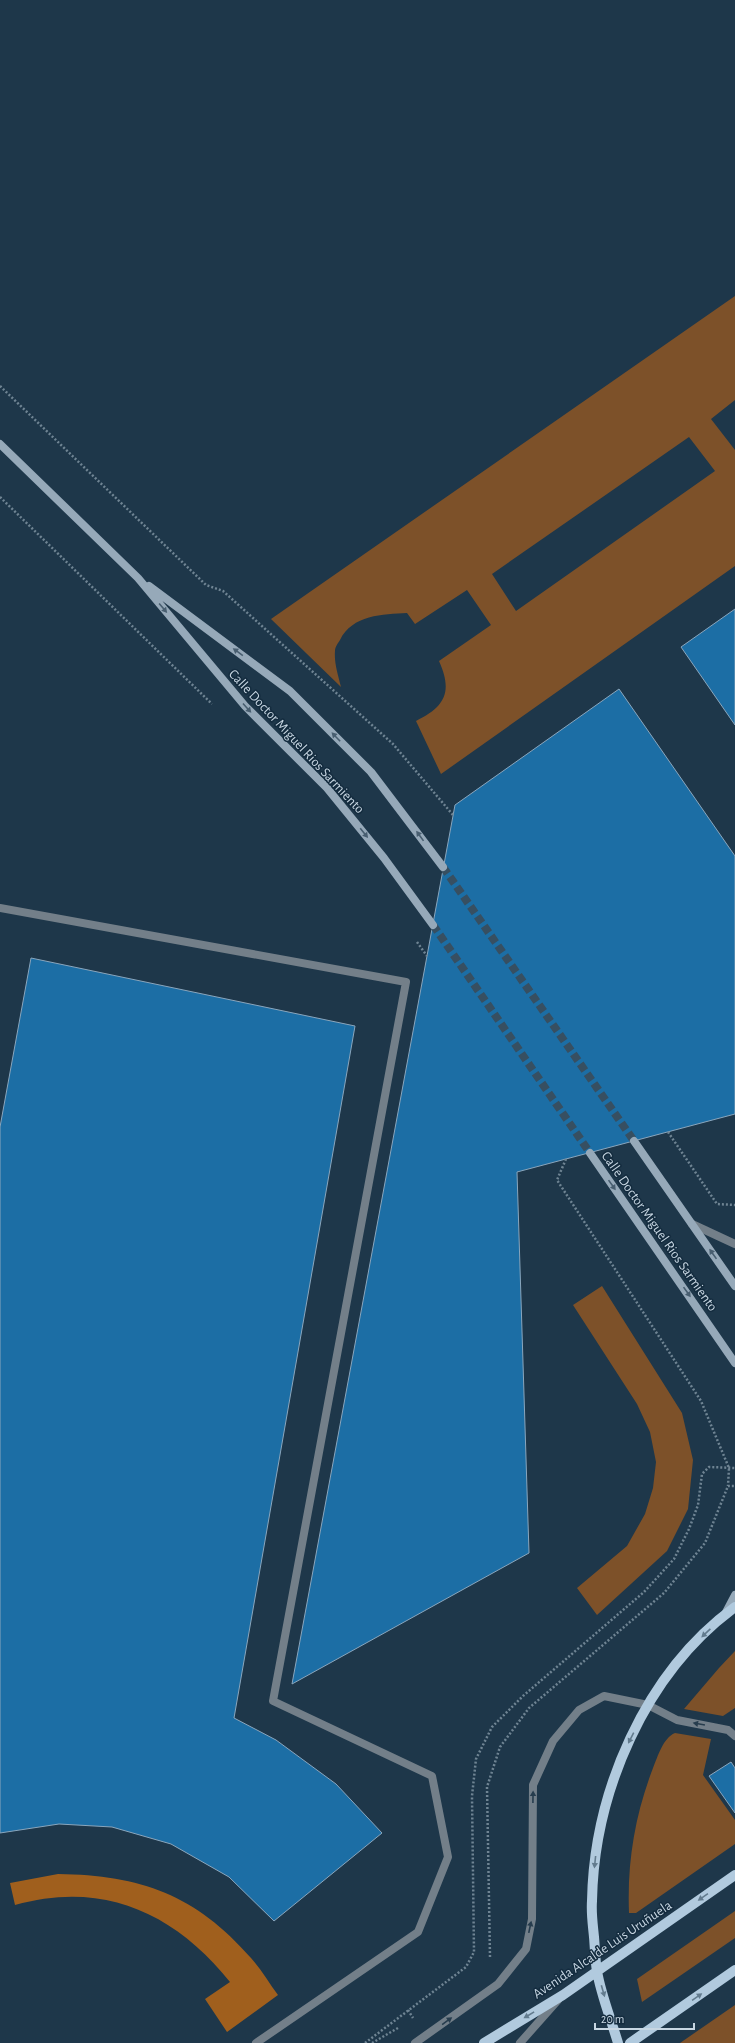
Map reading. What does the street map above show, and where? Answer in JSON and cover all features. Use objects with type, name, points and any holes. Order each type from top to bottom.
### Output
[{"type":"main road","name":"Calle Doctor Miguel Rios Sarmiento","points":[[0,444],[138,578],[245,706],[327,788],[384,858],[433,925]]},
{"type":"main road","name":"Calle Doctor Miguel Rios Sarmiento","points":[[138,578],[290,690],[371,772],[443,867]]},
{"type":"main road","points":[[634,1141],[735,1286]]},
{"type":"main road","name":"Calle Doctor Miguel Rios Sarmiento","points":[[590,1153],[735,1363]]},
{"type":"main road","points":[[725,1614],[735,1595]]},
{"type":"main road","points":[[618,2043],[597,1971],[592,1902],[598,1833],[617,1766],[648,1704],[696,1641],[725,1614],[735,1607]]},
{"type":"main road","name":"Avenida Alcalde Luis Uruñuela","points":[[484,2043],[563,1995],[735,1875]]},
{"type":"main road","points":[[630,2043],[735,1970]]},
{"type":"lane","points":[[0,908],[406,982],[273,1701],[432,1776],[448,1857],[418,1932],[256,2043]]},
{"type":"lane","points":[[692,1224],[735,1244]]},
{"type":"lane","points":[[415,2043],[498,1984],[526,1949],[532,1919],[533,1784],[553,1741],[579,1710],[604,1696],[648,1704],[677,1720],[728,1730],[735,1736]]},
{"type":"lane","points":[[520,2043],[563,1995]]},
{"type":"path","points":[[0,386],[206,585],[223,590],[393,744],[453,815]]},
{"type":"path","points":[[0,497],[213,704]]},
{"type":"path","points":[[414,936],[427,956]]},
{"type":"path","points":[[668,1132],[717,1204],[735,1205]]},
{"type":"path","points":[[566,1159],[557,1180],[701,1401],[730,1468],[728,1486]]},
{"type":"shaded area","points":[[735,296],[735,400],[711,419],[735,450],[735,566],[441,774],[416,721],[434,710],[444,697],[446,690],[445,681],[439,661],[491,625],[467,590],[415,624],[407,613],[378,615],[352,625],[345,632],[335,650],[336,664],[341,687],[271,619]],"holes":[[[689,437],[715,471],[516,611],[492,574]]]},
{"type":"shaded area","points":[[602,1286],[682,1413],[693,1460],[688,1509],[667,1551],[597,1615],[577,1588],[627,1546],[645,1514],[653,1488],[656,1462],[650,1432],[637,1404],[573,1305]]},
{"type":"shaded area","points":[[735,1651],[735,1708],[723,1716],[684,1709],[719,1668]]},
{"type":"shaded area","points":[[675,1733],[711,1739],[703,1775],[735,1820],[735,1844],[636,1913],[629,1913],[629,1875],[641,1803],[661,1748],[667,1739]]},
{"type":"shaded area","points":[[58,1874],[88,1875],[141,1884],[188,1904],[209,1918],[230,1936],[255,1962],[278,1995],[227,2032],[205,1999],[230,1982],[209,1958],[186,1937],[161,1921],[135,1908],[107,1900],[78,1897],[47,1898],[15,1905],[10,1883]]},
{"type":"shaded area","points":[[735,1911],[735,1938],[642,2002],[637,1979]]},
{"type":"shaded area","points":[[735,2005],[735,2043],[680,2043]]},
{"type":"building","points":[[735,609],[735,725],[681,647]]},
{"type":"building","points":[[619,689],[735,856],[735,1114],[517,1172],[529,1553],[292,1684],[455,805]]},
{"type":"building","points":[[31,958],[355,1026],[234,1718],[276,1740],[336,1784],[382,1833],[274,1921],[229,1877],[171,1844],[112,1827],[59,1824],[0,1833],[0,1127]]},
{"type":"building","points":[[731,1762],[735,1768],[735,1813],[709,1776]]},
{"type":"tunnel","points":[[443,867],[634,1141]]},
{"type":"tunnel","points":[[433,925],[590,1153]]}]
